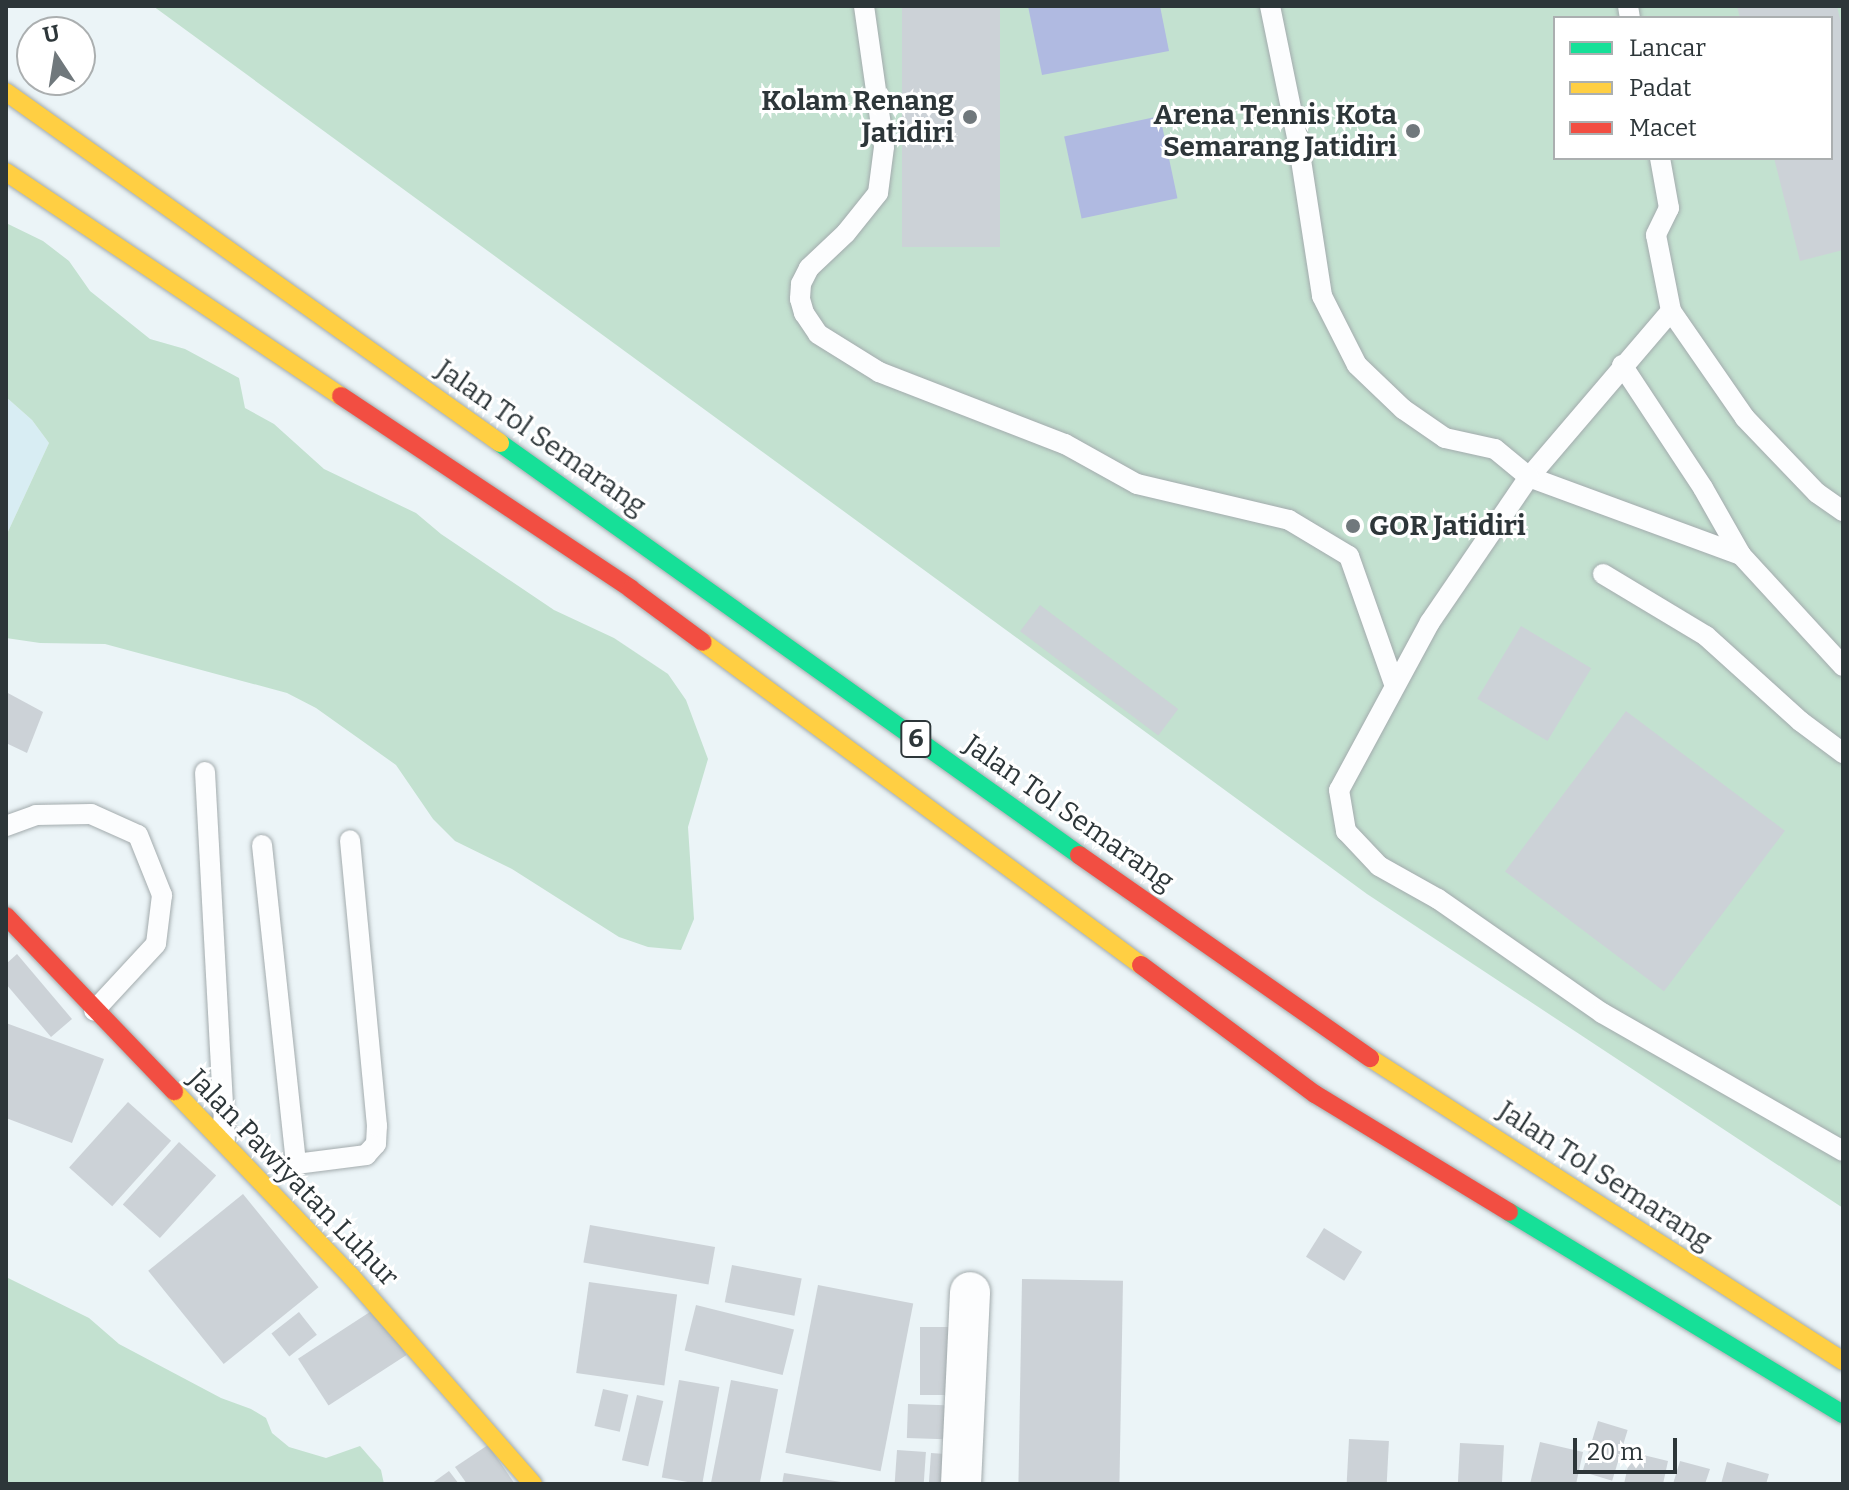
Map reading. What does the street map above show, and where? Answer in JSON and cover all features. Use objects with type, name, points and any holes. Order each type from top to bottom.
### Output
[{"type":"main road","name":"Jalan Tol Semarang","points":[[6,92],[1323,1028],[1843,1361]]},
{"type":"main road","name":"6","points":[[6,172],[631,589],[1315,1094],[1843,1414]]},
{"type":"main road","name":"Jalan Pawiyatan Luhur","points":[[6,916],[350,1275],[533,1484]]},
{"type":"street","points":[[961,1484],[970,1292]]},
{"type":"lane","points":[[864,6],[884,147],[878,193],[846,233],[809,268],[800,299],[818,334],[879,372],[1065,444],[1137,484],[1289,520],[1349,556],[1394,684]]},
{"type":"lane","points":[[1270,6],[1299,147],[1322,296],[1357,365],[1403,409],[1445,438],[1495,449],[1529,477],[1741,555]]},
{"type":"lane","points":[[1660,160],[1669,208],[1656,235],[1671,311],[1745,418],[1817,493],[1843,511]]},
{"type":"lane","points":[[1671,311],[1529,477],[1430,622],[1339,790],[1346,831],[1379,866],[1438,899],[1602,1013],[1843,1151]]},
{"type":"lane","points":[[1622,365],[1703,488],[1741,555],[1843,666]]},
{"type":"lane","points":[[1603,574],[1706,636],[1800,721],[1843,753]]},
{"type":"lane","points":[[205,772],[226,1147]]},
{"type":"lane","points":[[6,826],[36,815],[91,814],[138,835],[162,895],[156,944],[94,1011]]},
{"type":"lane","points":[[270,1193],[296,1164],[366,1155],[376,1144],[377,1126],[350,840]]},
{"type":"lane","points":[[262,845],[296,1164]]},
{"type":"shaded area","points":[[6,397],[32,420],[49,443],[6,536]]},
{"type":"green space","name":"GOR Jatidiri","points":[[153,6],[1843,6],[1843,1208],[1367,894]]},
{"type":"green space","points":[[6,223],[43,241],[69,261],[90,291],[150,339],[185,349],[239,378],[245,408],[274,424],[324,469],[416,513],[441,534],[554,610],[614,638],[668,674],[686,700],[708,759],[688,827],[694,919],[681,950],[648,947],[619,937],[512,869],[455,841],[433,819],[396,765],[316,708],[287,693],[105,644],[40,643],[6,638],[6,536],[49,443],[32,420],[6,397]]},
{"type":"green space","points":[[6,1277],[89,1318],[119,1344],[266,1418],[272,1433],[289,1447],[326,1458],[360,1446],[381,1470],[384,1484],[6,1484]]},
{"type":"water","points":[[1028,6],[1160,6],[1169,51],[1042,75]]},
{"type":"water","points":[[1160,116],[1177,198],[1082,219],[1064,136]]},
{"type":"building","name":"Kolam Renang Jatidiri","points":[[902,6],[1000,6],[1000,247],[902,247]]},
{"type":"building","points":[[1737,6],[1837,6],[1843,32],[1843,250],[1800,261],[1775,160],[1833,160],[1833,16],[1740,16]]},
{"type":"building","points":[[1040,605],[1178,709],[1158,735],[1020,631]]},
{"type":"building","points":[[1521,626],[1591,668],[1548,741],[1477,699]]},
{"type":"building","points":[[6,692],[43,712],[27,753],[6,743]]},
{"type":"building","points":[[1626,711],[1785,831],[1664,991],[1505,872]]},
{"type":"building","points":[[17,954],[72,1019],[51,1037],[6,984],[6,964]]},
{"type":"building","points":[[6,1023],[104,1059],[72,1143],[6,1118]]},
{"type":"building","points":[[128,1102],[171,1141],[112,1206],[69,1167]]},
{"type":"building","points":[[179,1142],[216,1175],[160,1238],[123,1204]]},
{"type":"building","points":[[243,1194],[319,1287],[224,1364],[148,1271]]},
{"type":"building","points":[[590,1225],[715,1247],[708,1284],[583,1262]]},
{"type":"building","points":[[1324,1228],[1362,1252],[1344,1281],[1306,1257]]},
{"type":"building","points":[[732,1265],[802,1279],[794,1316],[725,1302]]},
{"type":"building","points":[[1022,1279],[1123,1281],[1119,1484],[1018,1484]]},
{"type":"building","points":[[589,1282],[677,1294],[664,1385],[576,1373]]},
{"type":"building","points":[[818,1285],[913,1304],[881,1471],[785,1453]]},
{"type":"building","points":[[696,1305],[794,1329],[783,1375],[685,1351]]},
{"type":"building","points":[[376,1308],[406,1355],[329,1406],[298,1359]]},
{"type":"building","points":[[299,1312],[317,1335],[289,1356],[271,1334]]},
{"type":"building","points":[[920,1327],[958,1327],[958,1395],[920,1395]]},
{"type":"building","points":[[679,1380],[719,1387],[702,1484],[662,1477]]},
{"type":"building","points":[[731,1380],[778,1389],[760,1484],[711,1484]]},
{"type":"building","points":[[603,1389],[628,1395],[620,1432],[594,1426]]},
{"type":"building","points":[[637,1395],[663,1401],[648,1466],[622,1460]]},
{"type":"building","points":[[908,1404],[961,1406],[960,1440],[907,1438]]},
{"type":"building","points":[[1598,1421],[1628,1430],[1612,1481],[1583,1472]]},
{"type":"building","points":[[1349,1439],[1389,1441],[1387,1484],[1347,1484]]},
{"type":"building","points":[[1540,1442],[1583,1452],[1576,1484],[1530,1484]]},
{"type":"building","points":[[1460,1443],[1504,1445],[1502,1484],[1458,1484]]},
{"type":"building","points":[[488,1445],[515,1484],[467,1484],[455,1467]]},
{"type":"building","points":[[897,1450],[926,1452],[924,1484],[895,1484]]},
{"type":"building","points":[[1631,1452],[1668,1461],[1663,1484],[1624,1484]]},
{"type":"building","points":[[931,1453],[960,1455],[958,1484],[929,1484]]},
{"type":"building","points":[[1680,1461],[1710,1469],[1705,1484],[1673,1484]]},
{"type":"building","points":[[1727,1462],[1769,1474],[1766,1484],[1721,1484]]},
{"type":"building","points":[[449,1471],[459,1484],[431,1484]]},
{"type":"building","points":[[784,1473],[841,1482],[841,1484],[782,1484]]},
{"type":"traffic: fast","points":[[500,443],[1079,855]]},
{"type":"traffic: fast","points":[[1509,1212],[1843,1414]]},
{"type":"traffic: slow","points":[[6,92],[500,443]]},
{"type":"traffic: slow","points":[[6,172],[341,396]]},
{"type":"traffic: slow","points":[[703,642],[1141,965]]},
{"type":"traffic: slow","points":[[1370,1058],[1843,1361]]},
{"type":"traffic: slow","points":[[174,1091],[350,1275],[533,1484]]},
{"type":"traffic: jam","points":[[341,396],[631,589],[703,642]]},
{"type":"traffic: jam","points":[[1079,855],[1370,1058]]},
{"type":"traffic: jam","points":[[6,916],[174,1091]]},
{"type":"traffic: jam","points":[[1141,965],[1315,1094],[1509,1212]]},
{"type":"place","name":"Kolam Renang Jatidiri","points":[[970,117]]},
{"type":"place","name":"Arena Tennis Kota Semarang Jatidiri","points":[[1413,131]]},
{"type":"place","name":"GOR Jatidiri","points":[[1353,526]]}]
